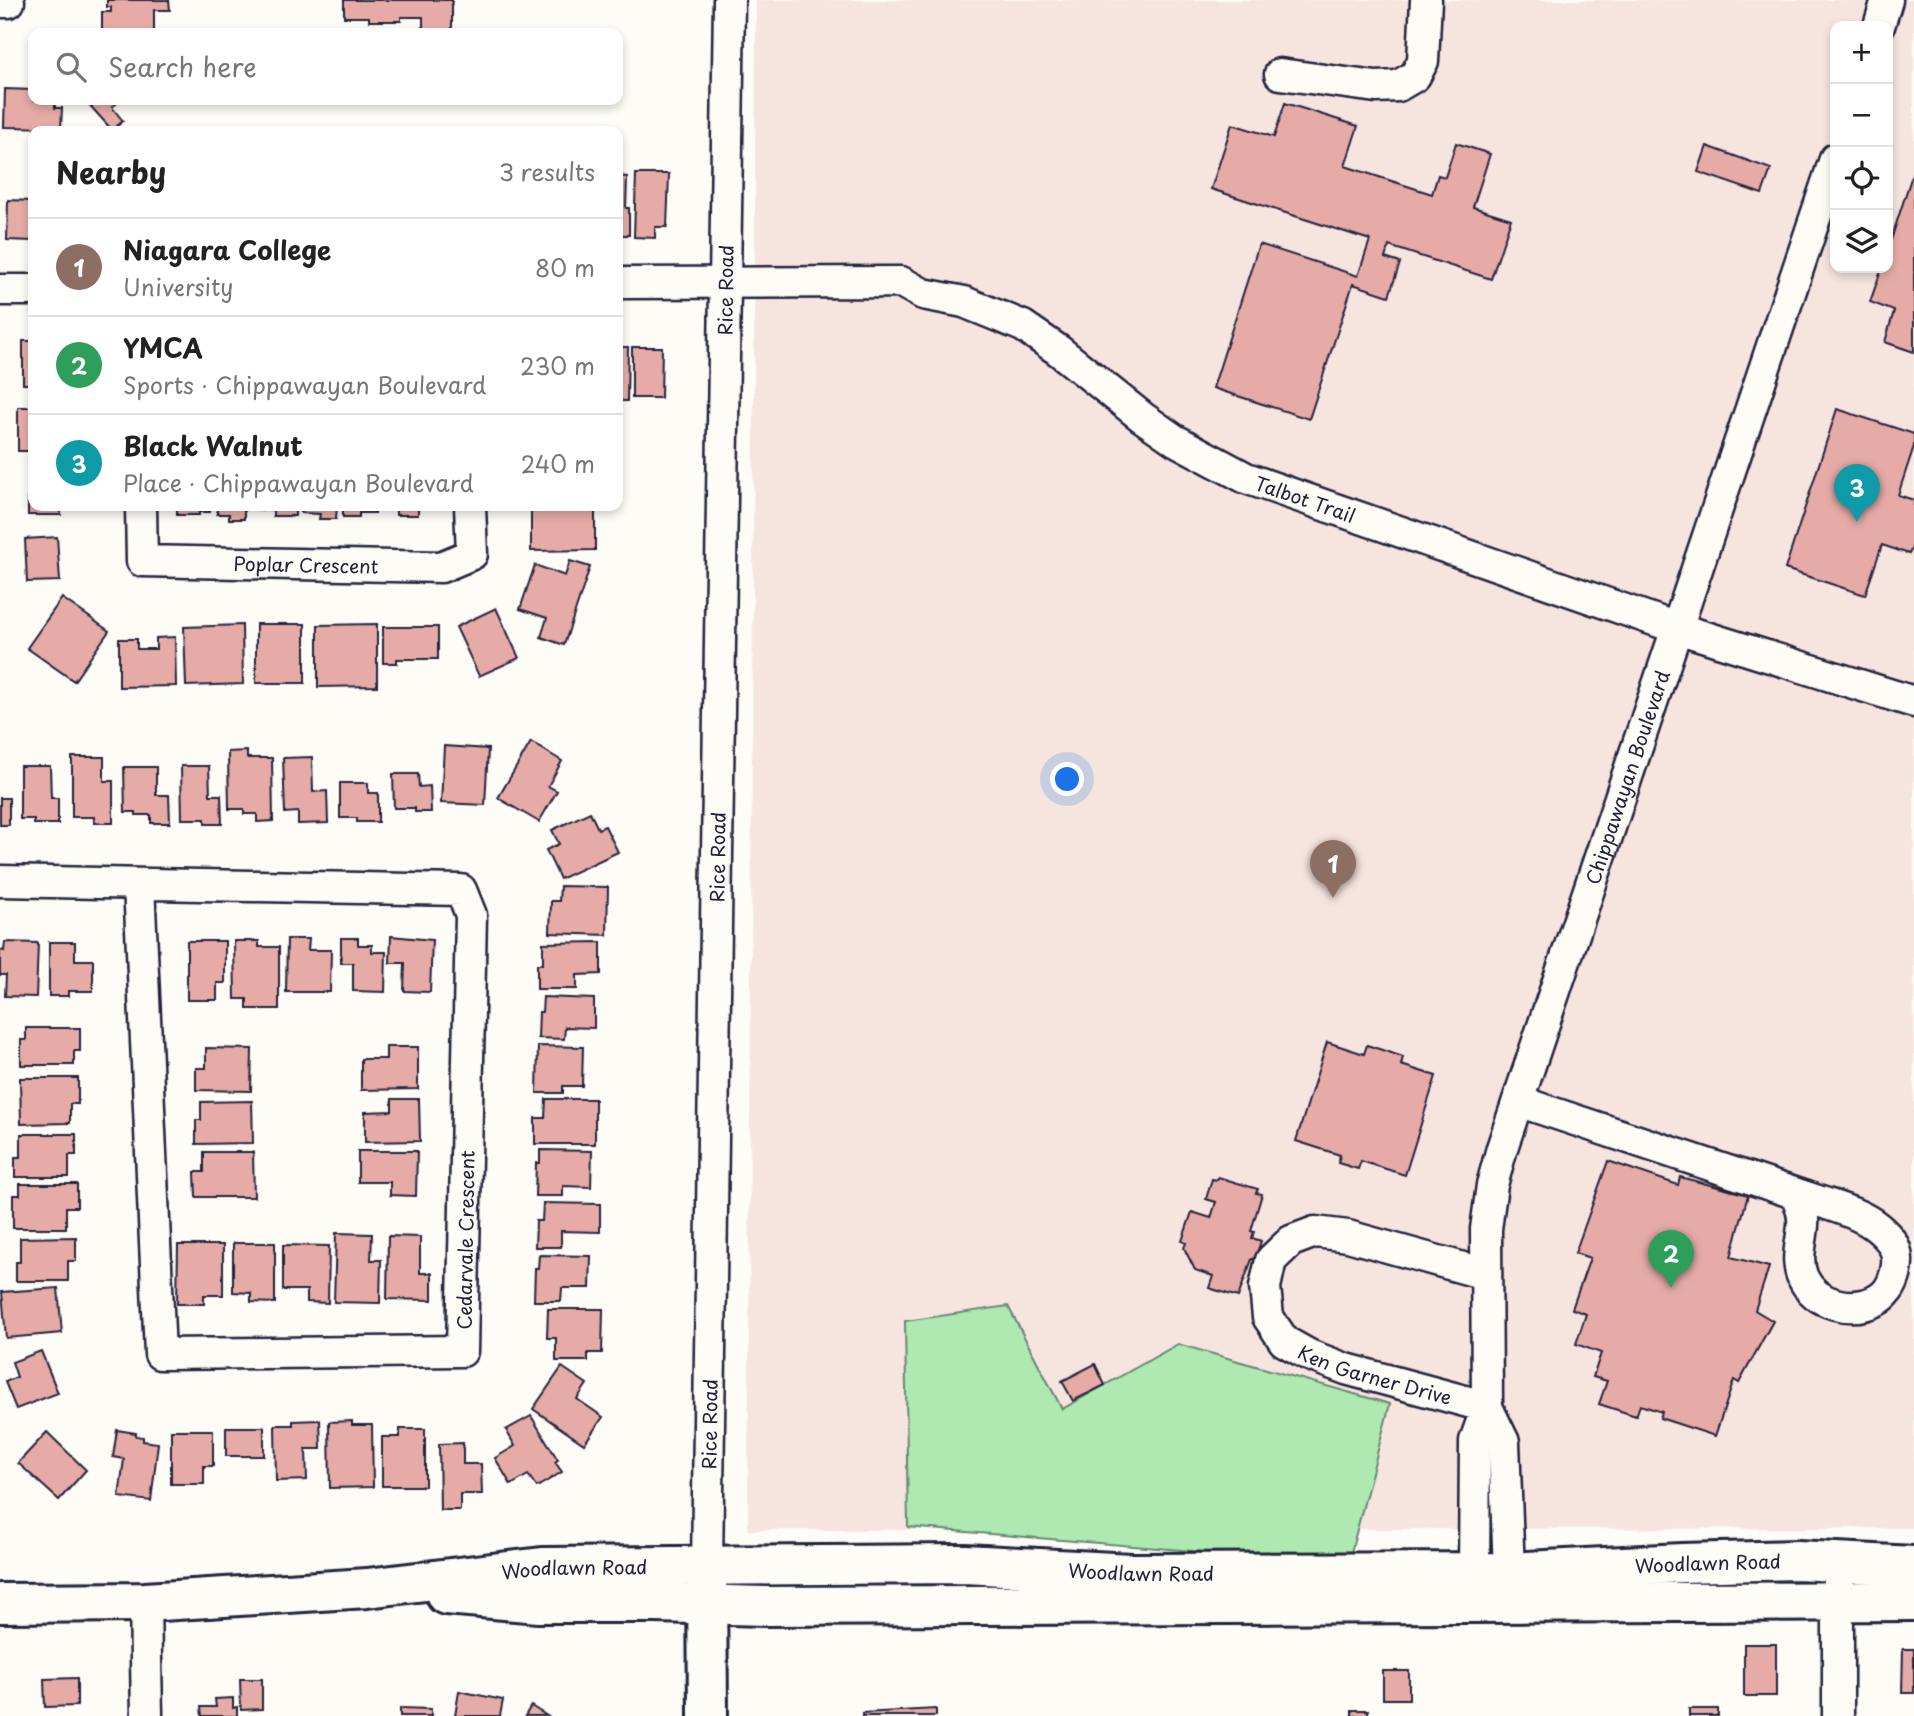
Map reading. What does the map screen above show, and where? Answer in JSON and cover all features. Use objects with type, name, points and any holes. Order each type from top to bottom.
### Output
[{"type":"main road","name":"Woodlawn Road","points":[[0,1603],[145,1602],[368,1588],[542,1567],[965,1564],[1131,1573],[1492,1572],[1797,1560],[1914,1566]]},
{"type":"main road","name":"Rice Road","points":[[707,1566],[708,1716]]},
{"type":"main road","name":"Woodlawn Road","points":[[368,1588],[539,1603],[778,1606],[1914,1601]]},
{"type":"street","name":"Rice Road","points":[[707,1566],[729,0]]},
{"type":"street","points":[[1280,74],[1376,87],[1398,86],[1415,76],[1423,61],[1426,0]]},
{"type":"street","points":[[1881,21],[1887,0]]},
{"type":"street","name":"Chippawayan Boulevard","points":[[1492,1572],[1504,1442],[1487,1407],[1486,1229],[1492,1185],[1830,174]]},
{"type":"street","name":"Talbot Trail","points":[[623,284],[901,282],[923,294],[964,302],[1014,321],[1041,338],[1175,440],[1246,478],[1676,628],[1914,702]]},
{"type":"street","points":[[0,290],[28,290]]},
{"type":"street","name":"Poplar Crescent","points":[[141,511],[142,561],[441,567],[472,554],[470,511]]},
{"type":"street","name":"Cedarvale Crescent","points":[[0,881],[461,890],[471,915],[462,1351],[160,1354],[139,884]]},
{"type":"street","points":[[1518,1101],[1796,1194]]},
{"type":"street","name":"Ken Garner Drive","points":[[1485,1274],[1349,1236],[1315,1232],[1290,1241],[1271,1260],[1265,1287],[1268,1317],[1284,1341],[1309,1355],[1346,1369],[1487,1407]]},
{"type":"street","points":[[1838,1563],[1838,1716]]},
{"type":"street","points":[[145,1602],[148,1716]]},
{"type":"shaded area","points":[[756,0],[1914,0],[1914,1528],[748,1530]]},
{"type":"green space","points":[[1008,1306],[1062,1409],[1178,1344],[1390,1404],[1348,1564],[908,1527],[905,1321]]},
{"type":"building","points":[[107,0],[169,0],[170,10],[154,10],[154,28],[102,28],[102,12],[111,12],[111,7],[107,7]]},
{"type":"building","points":[[344,0],[452,0],[452,28],[423,28],[423,17],[401,17],[401,21],[369,21],[369,17],[344,17]]},
{"type":"building","points":[[5,89],[28,90],[28,105],[55,105],[55,108],[62,108],[61,126],[4,127]]},
{"type":"building","points":[[1285,103],[1358,126],[1345,166],[1432,194],[1438,175],[1445,177],[1456,143],[1490,154],[1473,207],[1511,219],[1491,279],[1389,246],[1385,258],[1400,263],[1389,296],[1353,284],[1309,419],[1213,388],[1259,244],[1358,276],[1370,240],[1211,189],[1232,124],[1274,137]]},
{"type":"building","points":[[90,105],[115,105],[112,107],[123,121],[117,126],[108,126]]},
{"type":"building","points":[[1707,146],[1771,169],[1762,194],[1698,172]]},
{"type":"building","points":[[1914,169],[1914,352],[1885,342],[1894,311],[1870,302],[1880,273],[1893,273],[1893,234]]},
{"type":"building","points":[[636,174],[669,174],[667,227],[655,227],[655,238],[634,237]]},
{"type":"building","points":[[623,177],[627,177],[629,235],[623,235]]},
{"type":"building","points":[[8,200],[28,201],[28,241],[7,240]]},
{"type":"building","points":[[23,341],[28,341],[28,384],[23,384]]},
{"type":"building","points":[[623,347],[628,347],[627,401],[623,401]]},
{"type":"building","points":[[632,347],[662,347],[661,398],[632,398]]},
{"type":"building","points":[[18,407],[28,407],[28,451],[18,451]]},
{"type":"building","points":[[1837,409],[1914,434],[1914,446],[1898,495],[1914,500],[1914,544],[1909,554],[1882,545],[1865,595],[1785,569]]},
{"type":"building","points":[[28,511],[61,511],[61,515],[28,515]]},
{"type":"building","points":[[177,511],[210,511],[199,512],[199,515],[177,515]]},
{"type":"building","points":[[217,511],[244,511],[244,519],[229,519],[229,514],[217,514]]},
{"type":"building","points":[[273,511],[295,511],[295,516],[273,516]]},
{"type":"building","points":[[337,511],[336,519],[319,519],[320,514],[301,513]]},
{"type":"building","points":[[343,511],[375,511],[359,513],[359,517],[343,517]]},
{"type":"building","points":[[396,511],[418,511],[418,515],[396,515]]},
{"type":"building","points":[[531,511],[595,511],[595,550],[531,551]]},
{"type":"building","points":[[57,537],[60,581],[27,582],[25,539]]},
{"type":"building","points":[[570,561],[590,567],[564,645],[541,637],[547,618],[520,609],[535,565],[565,576]]},
{"type":"building","points":[[62,598],[109,631],[74,681],[27,648]]},
{"type":"building","points":[[496,608],[519,658],[479,676],[456,627]]},
{"type":"building","points":[[256,624],[305,624],[305,683],[256,683]]},
{"type":"building","points":[[377,624],[377,686],[318,687],[318,625]]},
{"type":"building","points":[[242,625],[243,684],[186,686],[184,627]]},
{"type":"building","points":[[383,627],[438,627],[438,659],[397,659],[397,663],[383,663]]},
{"type":"building","points":[[175,637],[176,686],[119,687],[119,639],[137,639],[137,649],[156,649],[156,638]]},
{"type":"building","points":[[531,742],[562,761],[548,786],[557,791],[539,822],[498,798]]},
{"type":"building","points":[[444,746],[488,749],[485,805],[441,803]]},
{"type":"building","points":[[247,751],[247,758],[272,758],[273,821],[257,822],[257,814],[244,814],[244,809],[229,809],[228,752]]},
{"type":"building","points":[[72,757],[104,757],[104,781],[113,781],[113,823],[94,823],[94,817],[72,817]]},
{"type":"building","points":[[312,757],[313,792],[327,791],[328,823],[298,824],[298,812],[285,813],[283,758]]},
{"type":"building","points":[[20,766],[50,766],[51,798],[58,798],[58,824],[34,824],[34,819],[20,819]]},
{"type":"building","points":[[181,766],[209,766],[210,795],[221,795],[222,824],[205,824],[205,819],[182,819]]},
{"type":"building","points":[[124,767],[156,767],[156,795],[169,795],[170,823],[151,823],[151,815],[125,812]]},
{"type":"building","points":[[393,774],[418,774],[419,787],[430,786],[431,812],[415,812],[415,808],[394,808]]},
{"type":"building","points":[[340,783],[368,783],[368,793],[378,793],[378,822],[357,822],[357,818],[340,818]]},
{"type":"building","points":[[0,798],[9,798],[9,825],[0,825]]},
{"type":"building","points":[[590,812],[598,829],[605,826],[618,852],[560,879],[546,850],[559,844],[552,830]]},
{"type":"building","points":[[560,886],[608,887],[607,935],[550,933],[551,901],[559,901]]},
{"type":"building","points":[[391,936],[432,940],[430,992],[404,991],[405,963],[390,963]]},
{"type":"building","points":[[341,938],[358,938],[358,945],[372,945],[372,952],[386,952],[385,992],[353,991],[353,963],[341,963]]},
{"type":"building","points":[[287,939],[309,939],[308,950],[331,950],[330,992],[286,992]]},
{"type":"building","points":[[187,941],[225,941],[225,983],[217,983],[217,1000],[187,1000]]},
{"type":"building","points":[[234,941],[259,941],[259,947],[279,947],[279,1009],[247,1009],[247,999],[235,999]]},
{"type":"building","points":[[5,942],[38,943],[36,997],[5,996],[6,975],[0,975],[0,950],[4,951]]},
{"type":"building","points":[[49,942],[75,942],[75,960],[93,960],[93,991],[68,991],[68,996],[49,996]]},
{"type":"building","points":[[601,942],[601,974],[577,975],[577,989],[537,989],[537,964],[543,964],[543,943]]},
{"type":"building","points":[[543,997],[594,999],[594,1028],[565,1027],[564,1039],[538,1038],[539,1012],[542,1012]]},
{"type":"building","points":[[26,1028],[80,1028],[80,1051],[74,1051],[74,1065],[21,1065],[21,1040],[26,1040]]},
{"type":"building","points":[[1327,1042],[1364,1054],[1367,1045],[1403,1057],[1401,1065],[1436,1076],[1405,1175],[1361,1161],[1358,1169],[1338,1163],[1340,1155],[1296,1141]]},
{"type":"building","points":[[538,1046],[583,1047],[582,1086],[563,1086],[563,1093],[537,1093]]},
{"type":"building","points":[[386,1047],[418,1047],[418,1089],[361,1090],[361,1059],[386,1059]]},
{"type":"building","points":[[206,1048],[252,1049],[251,1091],[196,1090],[196,1068],[206,1068]]},
{"type":"building","points":[[20,1078],[78,1078],[78,1104],[70,1104],[70,1123],[21,1124]]},
{"type":"building","points":[[392,1099],[419,1099],[420,1141],[365,1142],[365,1112],[392,1111]]},
{"type":"building","points":[[546,1099],[595,1099],[595,1144],[535,1144],[535,1118],[545,1118]]},
{"type":"building","points":[[252,1101],[253,1143],[196,1144],[196,1120],[201,1120],[201,1102]]},
{"type":"building","points":[[21,1134],[76,1134],[76,1155],[69,1155],[69,1177],[15,1177],[15,1157],[21,1157]]},
{"type":"building","points":[[540,1150],[592,1151],[591,1187],[563,1186],[563,1196],[535,1196],[536,1163],[540,1163]]},
{"type":"building","points":[[358,1151],[417,1151],[416,1196],[390,1195],[390,1182],[358,1182]]},
{"type":"building","points":[[204,1152],[253,1152],[254,1197],[196,1197],[195,1172],[204,1172]]},
{"type":"building","points":[[1608,1161],[1678,1185],[1680,1177],[1748,1195],[1731,1257],[1769,1267],[1755,1310],[1773,1321],[1739,1383],[1734,1380],[1715,1436],[1660,1418],[1662,1412],[1640,1405],[1636,1416],[1599,1404],[1607,1381],[1593,1377],[1601,1353],[1576,1344],[1586,1314],[1572,1309],[1590,1258],[1575,1253]]},
{"type":"building","points":[[1218,1177],[1258,1189],[1256,1193],[1262,1194],[1251,1231],[1254,1232],[1252,1238],[1261,1241],[1238,1297],[1209,1288],[1213,1276],[1195,1270],[1184,1248],[1186,1243],[1182,1241],[1192,1212],[1211,1218],[1216,1202],[1206,1199],[1212,1179],[1217,1180]]},
{"type":"building","points":[[20,1184],[77,1184],[77,1207],[66,1207],[66,1228],[13,1228],[13,1195],[20,1195]]},
{"type":"building","points":[[543,1203],[600,1204],[600,1232],[561,1231],[561,1247],[535,1247],[536,1221],[542,1221]]},
{"type":"building","points":[[336,1233],[372,1234],[371,1260],[381,1260],[380,1303],[334,1302]]},
{"type":"building","points":[[388,1236],[420,1237],[420,1273],[432,1273],[432,1300],[387,1299]]},
{"type":"building","points":[[76,1237],[76,1261],[68,1261],[68,1281],[16,1281],[16,1262],[20,1262],[20,1238]]},
{"type":"building","points":[[233,1243],[275,1243],[275,1303],[251,1302],[251,1293],[233,1292]]},
{"type":"building","points":[[178,1245],[223,1245],[223,1295],[204,1295],[204,1304],[177,1304]]},
{"type":"building","points":[[283,1245],[329,1246],[328,1303],[307,1302],[307,1290],[283,1290]]},
{"type":"building","points":[[539,1255],[591,1256],[590,1288],[562,1288],[561,1301],[534,1301],[535,1268],[538,1268]]},
{"type":"building","points":[[58,1288],[62,1333],[6,1338],[2,1292]]},
{"type":"building","points":[[548,1309],[603,1309],[602,1353],[588,1353],[588,1361],[556,1361],[556,1338],[547,1338]]},
{"type":"building","points":[[41,1351],[58,1393],[16,1409],[5,1382],[17,1377],[12,1362]]},
{"type":"building","points":[[1095,1364],[1105,1385],[1073,1401],[1062,1381]]},
{"type":"building","points":[[562,1367],[587,1384],[577,1399],[603,1417],[584,1444],[533,1409]]},
{"type":"building","points":[[531,1416],[558,1460],[555,1462],[562,1472],[537,1487],[528,1475],[511,1485],[495,1458],[515,1446],[506,1430]]},
{"type":"building","points":[[320,1420],[321,1449],[306,1449],[307,1480],[276,1481],[275,1425]]},
{"type":"building","points":[[352,1421],[352,1425],[372,1425],[373,1487],[330,1488],[329,1422]]},
{"type":"building","points":[[226,1427],[264,1427],[264,1456],[226,1456]]},
{"type":"building","points":[[400,1429],[425,1429],[425,1486],[382,1486],[382,1437],[400,1437]]},
{"type":"building","points":[[117,1430],[136,1433],[136,1436],[143,1437],[143,1441],[158,1443],[151,1501],[119,1497],[124,1459],[113,1457]]},
{"type":"building","points":[[171,1430],[213,1430],[213,1466],[204,1466],[204,1484],[171,1484]]},
{"type":"building","points":[[47,1432],[86,1470],[59,1500],[18,1463]]},
{"type":"building","points":[[463,1443],[463,1464],[481,1464],[482,1494],[460,1494],[460,1510],[440,1510],[439,1444]]},
{"type":"building","points":[[1744,1644],[1776,1644],[1776,1696],[1744,1696]]},
{"type":"building","points":[[1903,1649],[1914,1649],[1914,1693],[1902,1693]]},
{"type":"building","points":[[1383,1671],[1409,1671],[1409,1699],[1383,1699]]},
{"type":"building","points":[[77,1678],[77,1706],[45,1707],[44,1679]]},
{"type":"building","points":[[240,1679],[262,1679],[262,1709],[241,1710]]},
{"type":"building","points":[[459,1691],[503,1700],[500,1716],[455,1716]]},
{"type":"building","points":[[233,1698],[233,1708],[237,1707],[237,1716],[202,1716],[201,1707],[216,1707],[215,1699]]},
{"type":"building","points":[[531,1706],[547,1716],[525,1716]]},
{"type":"building","points":[[400,1708],[431,1709],[431,1716],[400,1716]]},
{"type":"building","points":[[936,1709],[936,1716],[862,1716],[862,1713]]},
{"type":"building","points":[[1689,1709],[1718,1709],[1718,1716],[1689,1716]]},
{"type":"building","points":[[1352,1710],[1368,1710],[1368,1716],[1352,1716]]},
{"type":"place","name":"Black Walnut","points":[[1857,522]]},
{"type":"place","name":"Niagara College","points":[[1333,898]]},
{"type":"place","name":"YMCA","points":[[1671,1288]]}]
